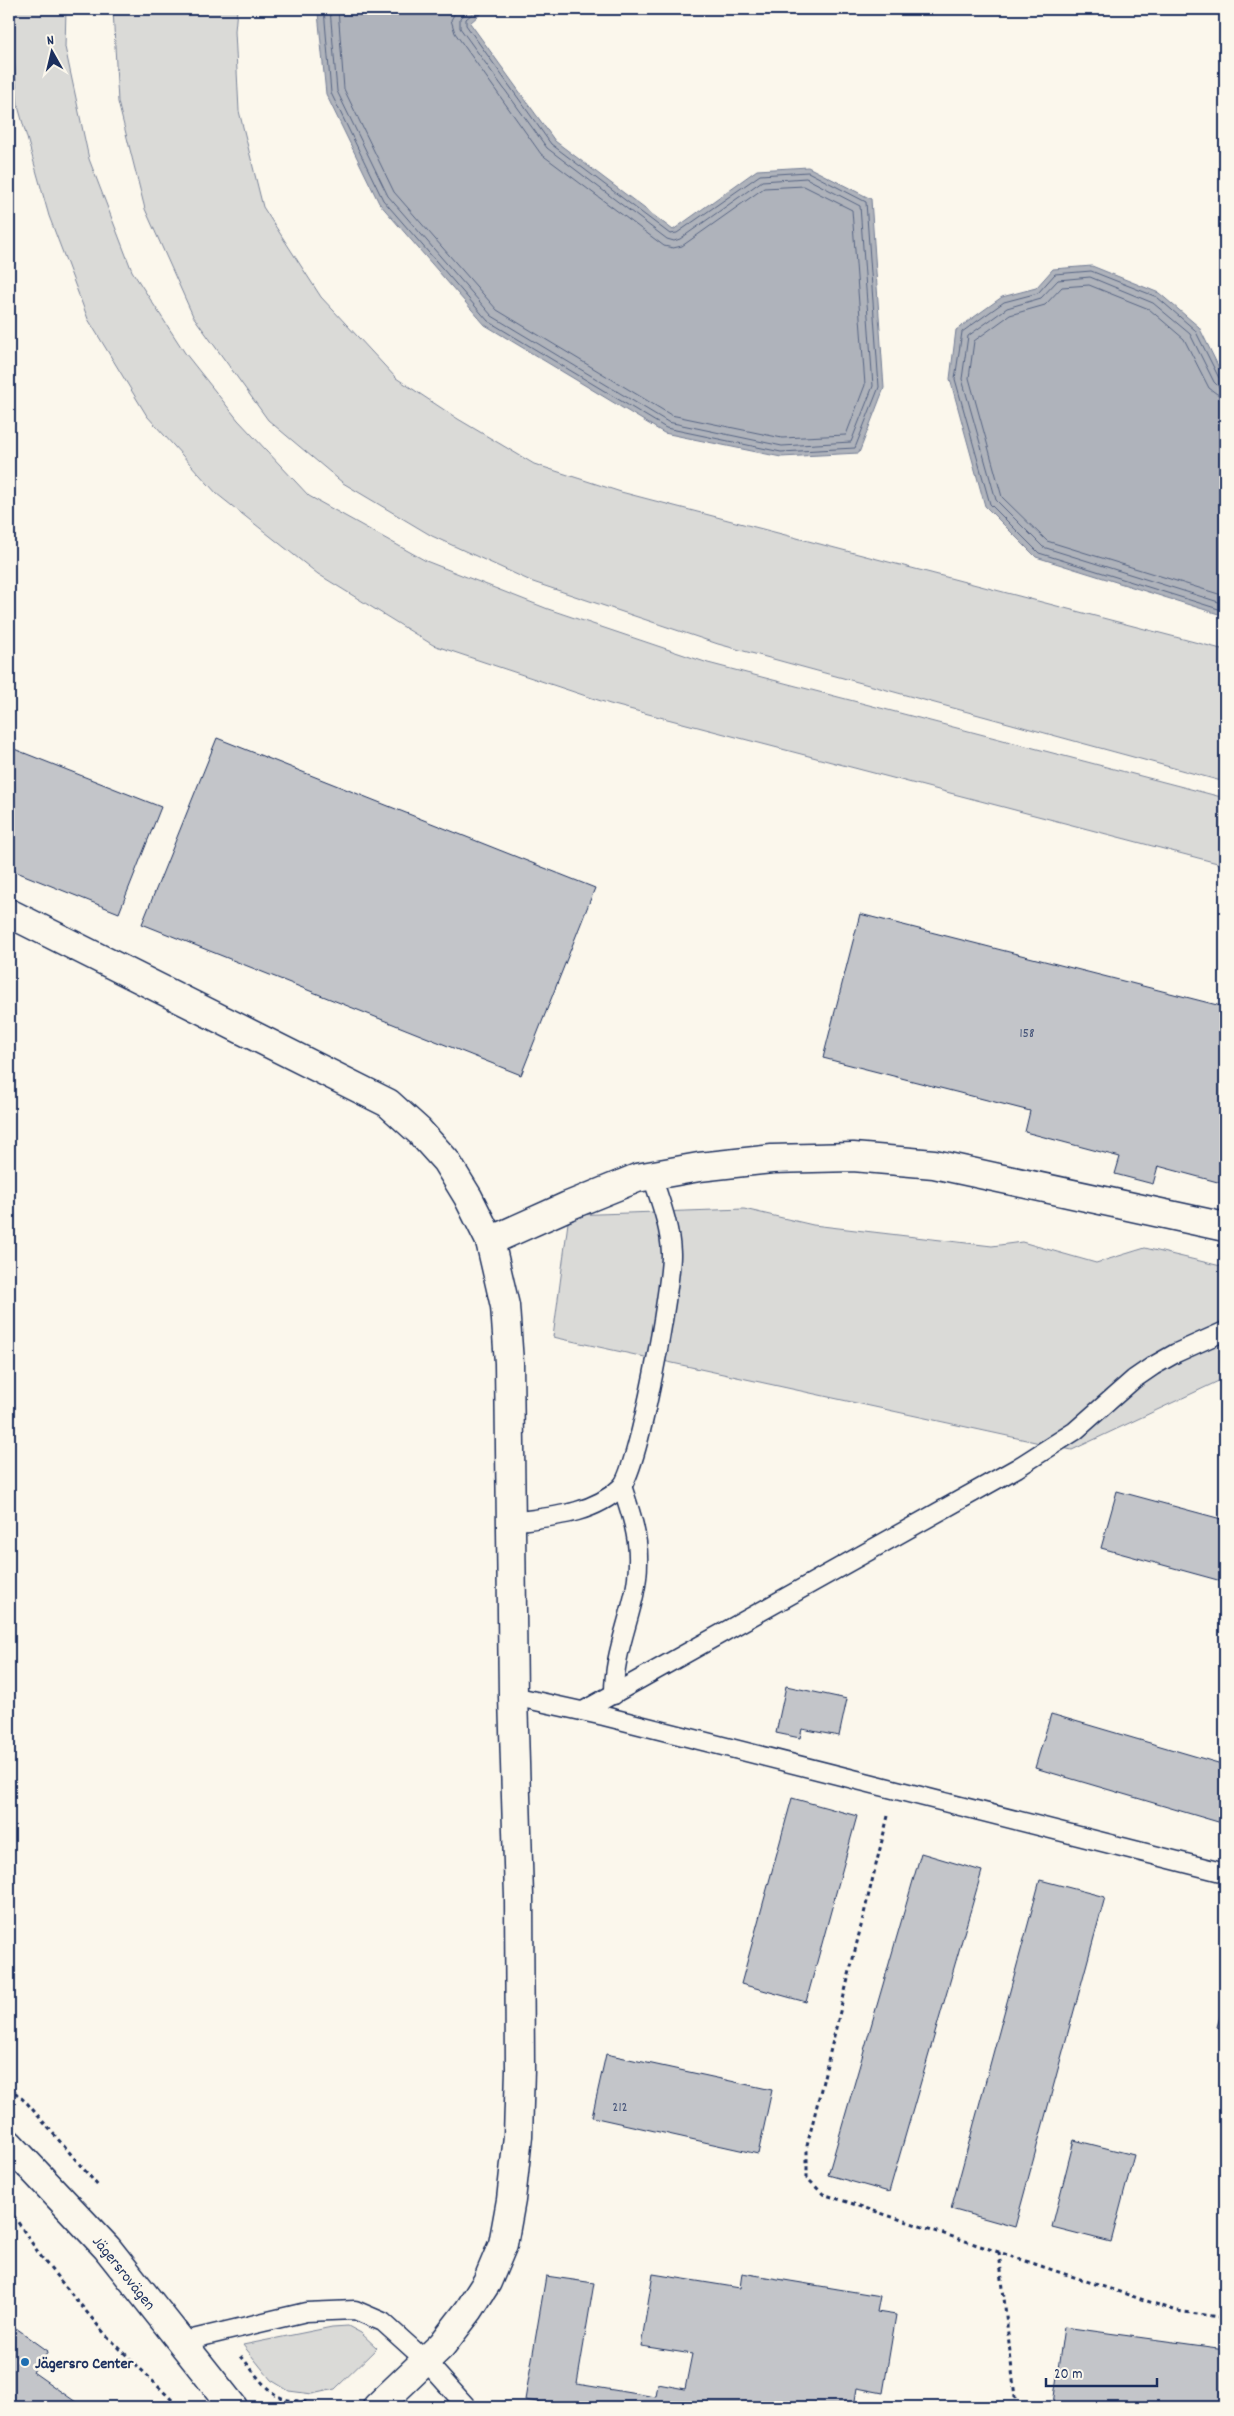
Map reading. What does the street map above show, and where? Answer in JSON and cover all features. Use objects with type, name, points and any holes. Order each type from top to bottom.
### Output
[{"type":"street","points":[[9,913],[388,1103],[419,1131],[446,1160],[468,1197],[490,1241],[505,1306],[509,1363],[513,1696],[519,1896],[520,2069],[518,2136],[512,2200],[503,2244],[487,2282],[469,2310],[442,2345],[377,2407]]},
{"type":"street","points":[[490,1241],[637,1178],[699,1167],[772,1160],[853,1157],[934,1164],[1225,1227]]},
{"type":"street","name":"Jägersrovägen","points":[[9,2144],[107,2248],[233,2407]]},
{"type":"lane","points":[[511,1522],[567,1514],[600,1502],[622,1486],[630,1470],[652,1385],[671,1255],[669,1234],[652,1176]]},
{"type":"lane","points":[[583,1711],[1017,1468],[1075,1431],[1134,1379],[1153,1366],[1176,1353],[1225,1331]]},
{"type":"lane","points":[[614,1695],[613,1673],[636,1584],[638,1562],[637,1540],[622,1486]]},
{"type":"lane","points":[[513,1696],[583,1711],[1225,1873]]},
{"type":"lane","points":[[180,2342],[306,2312],[354,2310],[383,2322],[425,2360],[466,2407]]},
{"type":"path","points":[[894,1790],[806,2146],[807,2178],[822,2194],[1177,2311],[1225,2318]]},
{"type":"path","points":[[9,2208],[44,2262],[105,2334],[179,2407]]},
{"type":"path","points":[[999,2252],[1016,2407]]},
{"type":"shaded area","points":[[10,9],[66,9],[65,47],[89,159],[132,271],[185,353],[238,420],[309,496],[426,561],[548,609],[708,663],[1225,798],[1225,865],[610,704],[433,645],[318,574],[217,494],[147,416],[88,319],[49,216],[18,106]]},
{"type":"shaded area","points":[[113,9],[237,9],[235,31],[239,111],[263,207],[321,297],[396,378],[458,419],[534,464],[621,492],[1225,650],[1225,782],[718,644],[533,582],[432,536],[343,483],[268,420],[193,316],[145,209],[118,102]]},
{"type":"shaded area","points":[[744,1209],[813,1225],[992,1246],[1022,1242],[1096,1263],[1145,1248],[1225,1267],[1225,1378],[1072,1450],[553,1337],[569,1215]]},
{"type":"shaded area","points":[[348,2326],[361,2333],[377,2348],[335,2389],[312,2394],[289,2391],[271,2380],[243,2345],[332,2327]]},
{"type":"water","points":[[320,9],[486,9],[470,23],[555,141],[673,230],[757,170],[808,167],[871,199],[884,388],[859,453],[781,457],[664,433],[485,325],[379,203],[326,94],[318,13]]},
{"type":"water","points":[[1092,266],[1159,293],[1199,327],[1224,378],[1225,616],[1036,557],[985,506],[950,379],[956,330],[1002,297],[1036,288],[1053,269]]},
{"type":"building","points":[[217,738],[595,888],[521,1075],[142,924]]},
{"type":"building","points":[[9,747],[161,807],[119,913],[9,869]]},
{"type":"building","points":[[860,914],[1225,1007],[1225,1184],[1158,1166],[1153,1184],[1115,1174],[1120,1157],[1025,1132],[1030,1111],[823,1058]]},
{"type":"building","points":[[1117,1491],[1225,1520],[1225,1582],[1101,1548]]},
{"type":"building","points":[[786,1686],[847,1699],[839,1736],[802,1729],[800,1738],[776,1733]]},
{"type":"building","points":[[1051,1714],[1225,1765],[1225,1824],[1035,1768]]},
{"type":"building","points":[[792,1798],[857,1816],[806,2002],[741,1984]]},
{"type":"building","points":[[921,1853],[982,1871],[889,2192],[828,2175]]},
{"type":"building","points":[[1040,1880],[1105,1897],[1015,2227],[951,2209]]},
{"type":"building","points":[[1225,1999],[1225,2030],[1217,2027]]},
{"type":"building","points":[[606,2054],[772,2090],[758,2154],[592,2117]]},
{"type":"building","points":[[1074,2140],[1134,2155],[1111,2242],[1052,2227]]},
{"type":"building","points":[[742,2273],[880,2296],[877,2312],[896,2315],[883,2393],[857,2388],[854,2407],[568,2407],[525,2400],[546,2276],[594,2283],[577,2384],[656,2397],[658,2384],[685,2389],[692,2354],[641,2346],[653,2274],[740,2288]]},
{"type":"building","name":"Jägersro Center","points":[[9,2323],[48,2351],[33,2372],[83,2407],[9,2407]]},
{"type":"building","points":[[1064,2327],[1225,2349],[1225,2407],[1080,2407],[1053,2404]]},
{"type":"place","name":"Jägersro Center","points":[[25,2362]]}]
